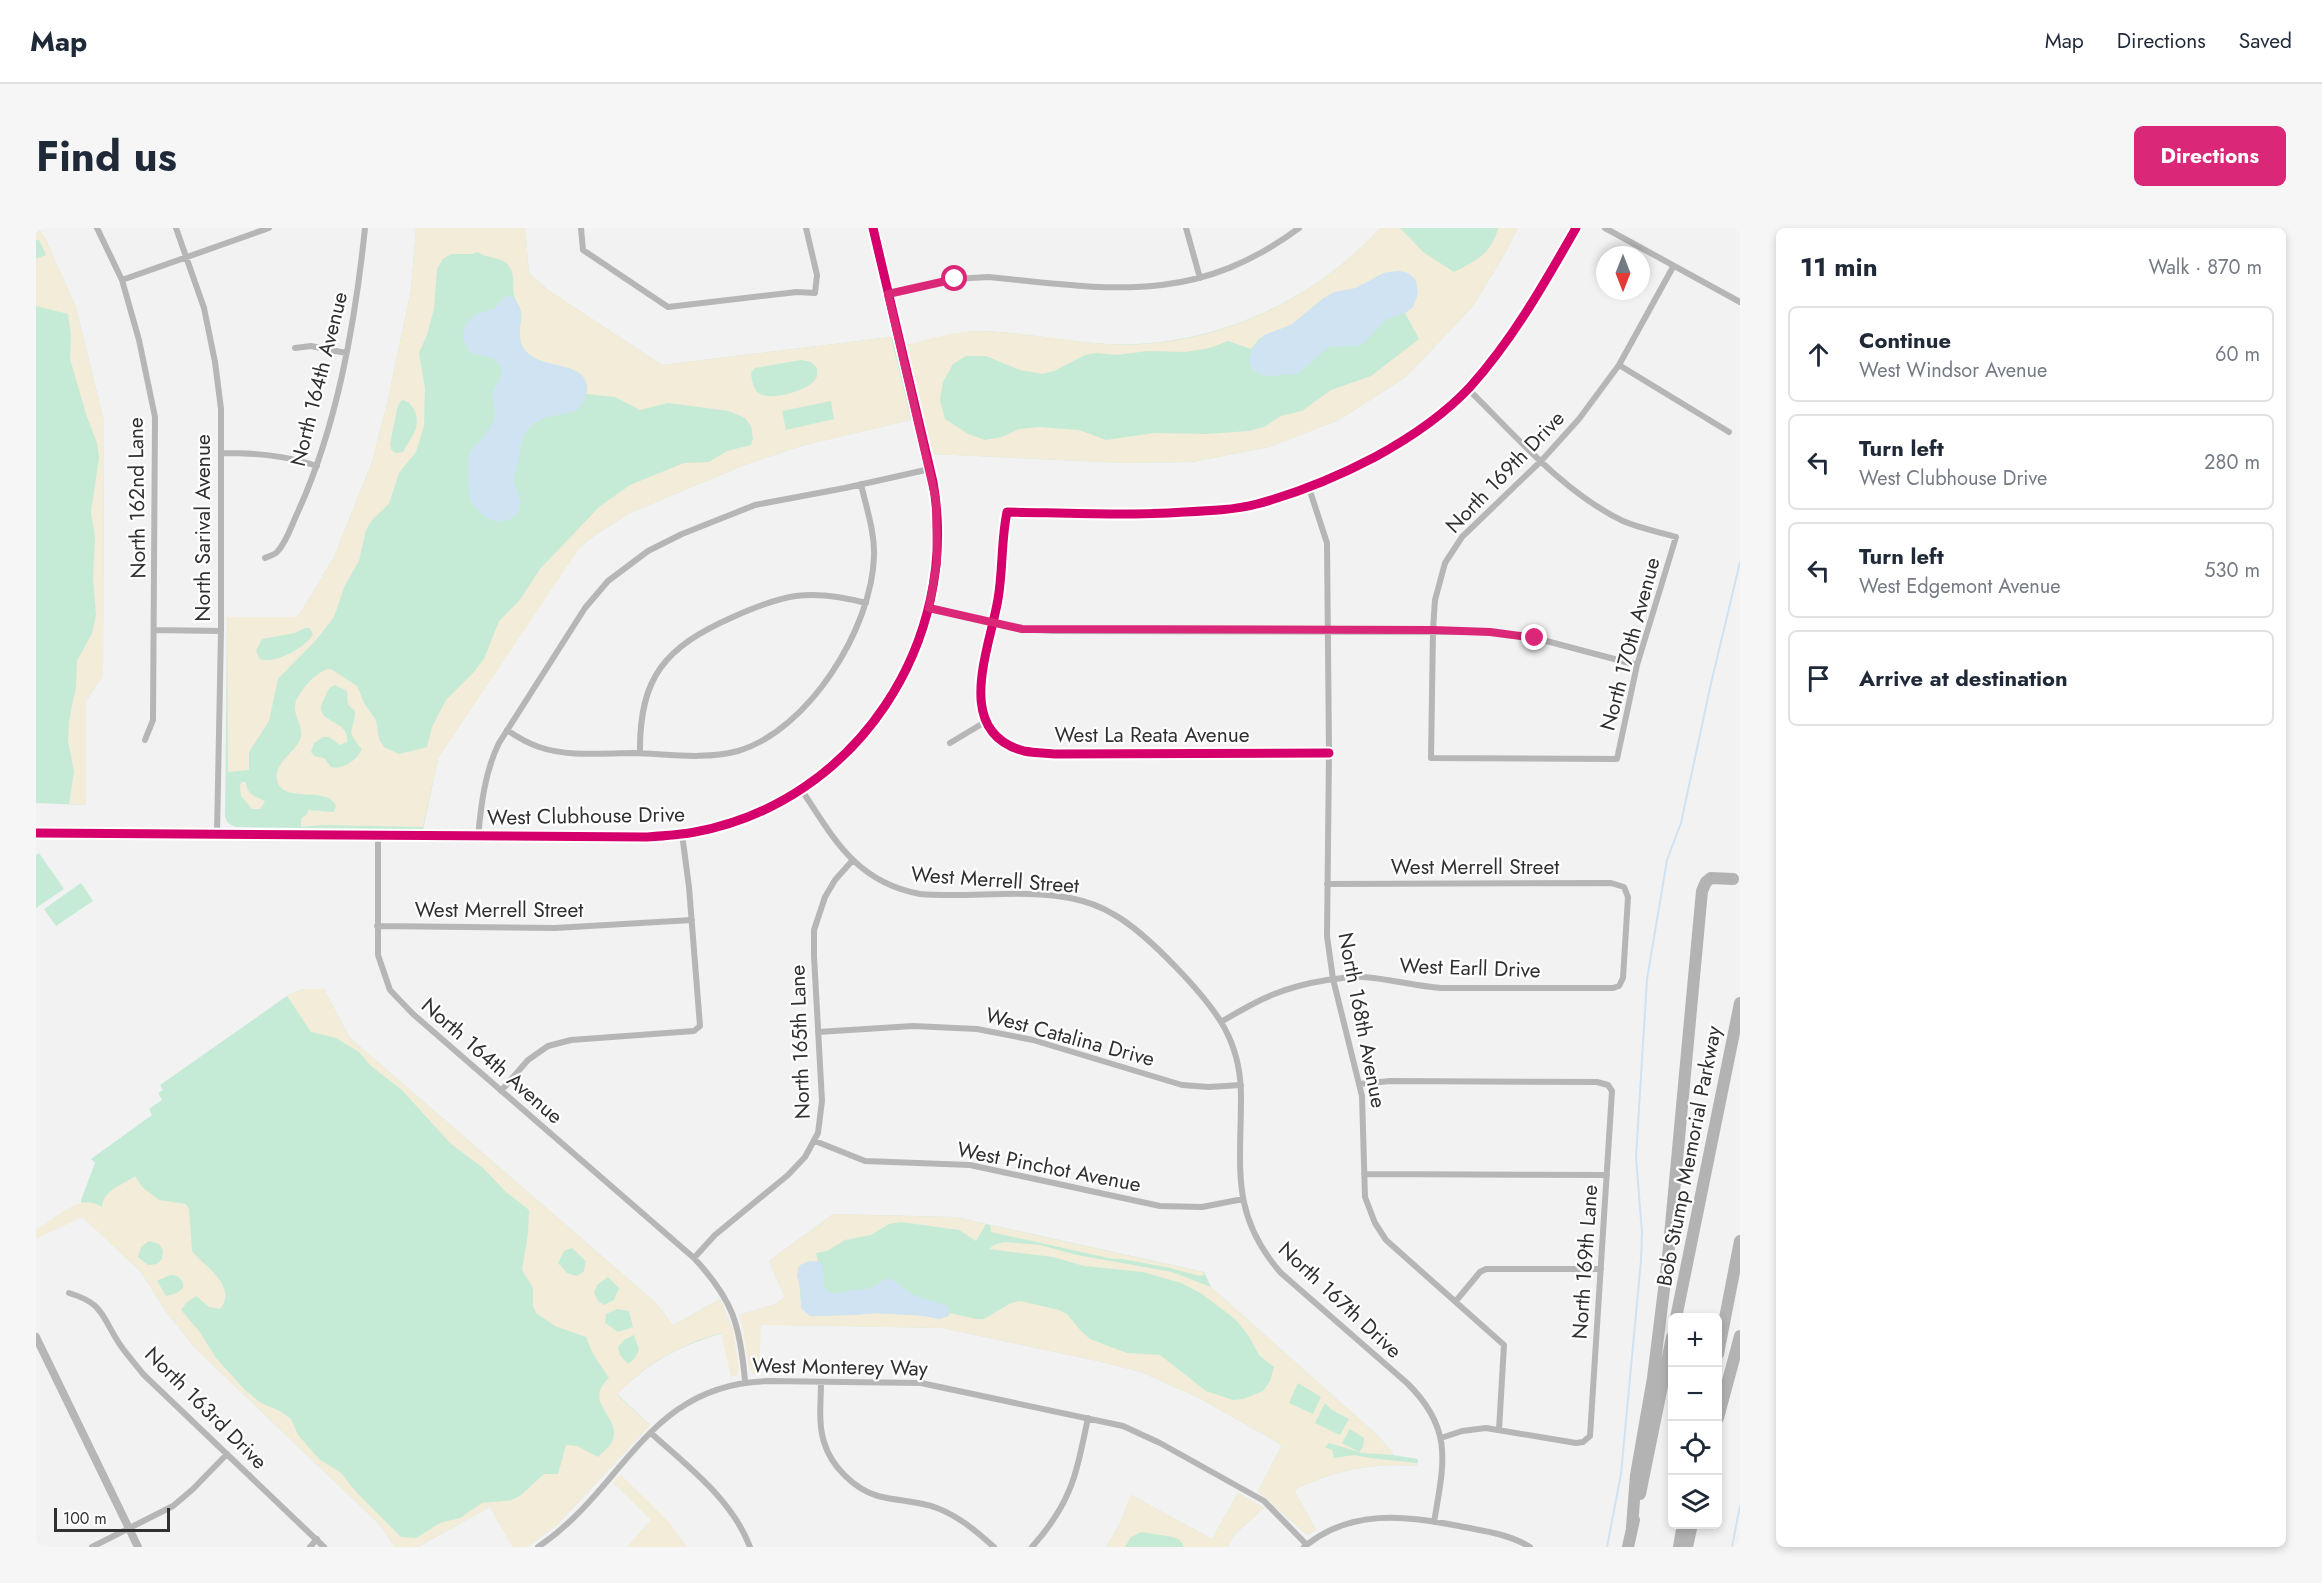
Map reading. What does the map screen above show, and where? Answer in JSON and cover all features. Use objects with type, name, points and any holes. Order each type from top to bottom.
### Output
[{"type":"highway","points":[[1632,1527],[1636,1475],[1656,1357],[1668,1257],[1702,891],[1706,882],[1711,878],[1733,879]]},
{"type":"highway","name":"Bob Stump Memorial Parkway","points":[[1677,1313],[1740,1003]]},
{"type":"highway","points":[[1722,1333],[1740,1241]]},
{"type":"highway","points":[[1722,1403],[1740,1336]]},
{"type":"highway","points":[[1628,1547],[1645,1476],[1668,1358]]},
{"type":"highway","points":[[1679,1547],[1682,1529]]},
{"type":"highway","points":[[1687,1547],[1691,1529]]},
{"type":"street","name":"North 162nd Lane","points":[[97,228],[122,280],[139,340],[155,417],[153,720],[145,740]]},
{"type":"street","name":"North Sarival Avenue","points":[[176,228],[204,308],[215,362],[221,409],[221,631],[217,834]]},
{"type":"street","points":[[122,280],[269,228]]},
{"type":"street","name":"North 164th Avenue","points":[[265,558],[276,553],[284,541],[317,466],[346,353],[359,285],[365,228]]},
{"type":"street","points":[[580,228],[583,250],[668,307],[797,292],[815,293],[817,275],[806,228]]},
{"type":"street","name":"West Clubhouse Drive","points":[[36,833],[646,837],[697,832],[740,820],[801,789],[840,759],[876,720],[908,667],[925,626],[935,581],[938,542],[936,500],[873,228]]},
{"type":"street","points":[[1186,228],[1200,278]]},
{"type":"street","points":[[888,294],[971,277],[1116,289],[1156,287],[1200,278],[1249,259],[1299,228]]},
{"type":"street","points":[[950,743],[985,722],[980,697],[981,679],[998,600],[1007,512],[1147,515],[1209,511],[1254,504],[1309,488],[1400,443],[1468,389],[1502,349],[1530,308],[1576,228]]},
{"type":"street","points":[[1605,228],[1740,302]]},
{"type":"street","name":"North 169th Drive","points":[[1617,759],[1431,758],[1435,600],[1445,563],[1462,537],[1542,460],[1579,419],[1619,365],[1673,267]]},
{"type":"street","points":[[295,348],[311,346],[346,353]]},
{"type":"street","points":[[1619,365],[1729,432]]},
{"type":"street","points":[[1468,389],[1542,460]]},
{"type":"street","points":[[221,453],[260,453],[292,458],[317,466]]},
{"type":"street","name":"North 170th Avenue","points":[[1542,460],[1574,489],[1624,521],[1676,537],[1637,666],[1617,759]]},
{"type":"street","points":[[478,837],[491,762],[507,730],[585,608],[608,581],[633,561],[672,539],[755,505],[930,469]]},
{"type":"street","points":[[507,730],[531,745],[553,751],[714,755],[749,747],[766,737],[798,713],[826,681],[848,647],[866,603],[873,569],[874,544],[861,484]]},
{"type":"street","name":"North 168th Avenue","points":[[1309,488],[1327,543],[1329,631],[1327,936],[1333,980],[1360,1084],[1364,1118],[1364,1174],[1367,1206],[1379,1231],[1394,1247],[1504,1346],[1499,1430]]},
{"type":"street","points":[[640,753],[640,719],[650,689],[671,656],[692,637],[783,597],[799,594],[829,594],[866,603]]},
{"type":"street","points":[[929,608],[1022,629],[1053,631],[1433,630],[1490,632],[1535,638],[1637,666]]},
{"type":"street","points":[[154,630],[221,631]]},
{"type":"street","name":"West La Reata Avenue","points":[[985,722],[1000,739],[1024,751],[1056,754],[1329,753]]},
{"type":"street","name":"West Merrell Street","points":[[801,789],[838,845],[852,861],[877,880],[920,894],[1060,896],[1093,904],[1113,914],[1138,932],[1197,991],[1221,1022]]},
{"type":"street","points":[[501,1091],[528,1060],[548,1046],[571,1040],[694,1031],[700,1026],[692,920],[682,834]]},
{"type":"street","name":"North 164th Avenue","points":[[378,836],[378,955],[386,982],[394,996],[694,1258]]},
{"type":"street","name":"North 165th Lane","points":[[694,1258],[715,1235],[788,1175],[805,1157],[815,1141],[822,1108],[813,943],[816,918],[830,888],[852,861]]},
{"type":"street","name":"West Merrell Street","points":[[1327,884],[1611,883],[1624,887],[1628,897],[1623,978],[1619,986]]},
{"type":"street","name":"West Merrell Street","points":[[377,926],[555,928],[692,920]]},
{"type":"street","name":"West Earll Drive","points":[[1221,1022],[1275,992],[1333,980],[1361,977],[1441,988],[1612,988],[1619,986]]},
{"type":"street","name":"North 167th Drive","points":[[1221,1022],[1234,1050],[1240,1085],[1243,1199],[1250,1226],[1265,1254],[1294,1285],[1418,1394],[1431,1414],[1441,1438],[1443,1466],[1434,1522]]},
{"type":"street","name":"West Catalina Drive","points":[[818,1032],[913,1026],[977,1029],[1033,1040],[1182,1084],[1209,1087],[1240,1085]]},
{"type":"street","name":"North 169th Lane","points":[[1360,1084],[1375,1081],[1401,1081],[1597,1082],[1608,1085],[1612,1095],[1591,1432],[1586,1440],[1576,1443],[1499,1430]]},
{"type":"street","name":"West Pinchot Avenue","points":[[815,1141],[865,1161],[970,1165],[1167,1207],[1202,1207],[1243,1199]]},
{"type":"street","points":[[1364,1174],[1607,1175]]},
{"type":"street","points":[[694,1258],[716,1284],[733,1313],[741,1341],[745,1381]]},
{"type":"street","points":[[1456,1301],[1480,1272],[1486,1269],[1601,1269]]},
{"type":"street","name":"North 163rd Drive","points":[[69,1293],[85,1298],[101,1310],[118,1342],[143,1374],[324,1547]]},
{"type":"street","points":[[36,1337],[138,1547]]},
{"type":"street","name":"West Monterey Way","points":[[538,1547],[567,1524],[668,1416],[697,1396],[745,1381],[921,1383],[1088,1418],[1140,1432],[1268,1505],[1305,1546]]},
{"type":"street","points":[[820,1382],[824,1443],[843,1475],[859,1487],[877,1496],[918,1503],[952,1515],[970,1526],[994,1547]]},
{"type":"street","points":[[1032,1547],[1048,1529],[1071,1490],[1088,1418]]},
{"type":"street","points":[[1441,1438],[1470,1430],[1499,1430]]},
{"type":"street","points":[[651,1433],[727,1504],[743,1529],[750,1547]]},
{"type":"street","points":[[92,1547],[173,1506],[227,1454]]},
{"type":"street","points":[[1305,1546],[1328,1531],[1355,1521],[1384,1516],[1493,1532],[1511,1537],[1530,1547]]},
{"type":"street","points":[[310,1547],[317,1539]]},
{"type":"green space","points":[[36,228],[45,238],[76,307],[104,422],[103,675],[86,701],[86,805],[36,803]]},
{"type":"green space","points":[[416,228],[525,228],[529,273],[548,290],[662,365],[891,337],[912,344],[973,331],[1107,344],[1145,344],[1183,339],[1256,316],[1291,299],[1353,255],[1380,228],[1518,228],[1473,306],[1407,376],[1339,420],[1269,447],[1192,462],[1124,463],[932,454],[923,417],[801,446],[747,464],[632,512],[580,547],[556,579],[454,733],[438,759],[423,830],[235,827],[228,823],[225,817],[227,617],[298,617],[334,557],[372,462],[387,404],[411,290]]},
{"type":"green space","points":[[39,853],[64,889],[36,908],[36,855]]},
{"type":"green space","points":[[81,883],[93,901],[56,926],[44,909]]},
{"type":"green space","points":[[302,989],[324,989],[349,1037],[656,1303],[673,1325],[720,1299],[733,1330],[684,1347],[657,1361],[617,1394],[650,1425],[558,1524],[527,1547],[513,1547],[490,1507],[418,1547],[395,1547],[378,1523],[195,1348],[167,1313],[141,1272],[82,1216],[81,1200],[95,1163],[91,1159],[152,1115],[149,1109],[162,1100],[158,1093],[163,1090],[160,1085],[287,996]]},
{"type":"green space","points":[[833,1214],[955,1217],[1204,1272],[1211,1287],[1375,1433],[1393,1455],[1418,1459],[1417,1466],[1400,1465],[1354,1469],[1325,1477],[1294,1490],[1316,1530],[1307,1535],[1258,1491],[1282,1445],[1197,1397],[1141,1372],[942,1328],[743,1324],[739,1315],[776,1304],[785,1297],[769,1261]]},
{"type":"green space","points":[[1238,1493],[1264,1508],[1234,1535],[1228,1547],[1106,1547],[1120,1523],[1131,1495],[1212,1539]]},
{"type":"sand","points":[[36,228],[45,238],[76,307],[104,422],[103,675],[86,701],[86,805],[69,804],[74,772],[68,740],[69,721],[76,687],[77,661],[92,633],[96,615],[93,578],[95,537],[91,512],[99,458],[97,443],[70,359],[71,336],[68,314],[36,306],[36,259],[46,255],[39,240],[36,240]]},
{"type":"sand","points":[[416,228],[525,228],[529,273],[548,290],[662,365],[891,337],[911,420],[801,446],[747,464],[632,512],[598,533],[580,547],[438,759],[423,827],[321,825],[301,827],[301,819],[308,810],[334,812],[336,806],[332,800],[325,797],[284,790],[277,779],[279,767],[296,747],[301,737],[301,728],[295,711],[296,701],[314,677],[331,669],[357,686],[365,705],[376,720],[379,739],[384,747],[399,754],[427,747],[432,727],[446,700],[484,659],[499,621],[519,601],[540,569],[599,507],[630,485],[684,463],[709,462],[727,451],[751,445],[753,438],[751,426],[745,418],[729,411],[668,403],[640,410],[615,397],[586,394],[586,383],[582,375],[533,357],[521,346],[519,337],[521,312],[514,295],[512,271],[507,264],[478,252],[451,254],[443,259],[437,269],[434,309],[419,353],[425,388],[424,426],[416,452],[399,473],[389,504],[372,520],[366,530],[359,561],[345,585],[334,617],[316,640],[278,679],[269,721],[249,752],[249,770],[228,772],[227,617],[298,617],[334,557],[372,462],[387,404],[411,290]],"holes":[[[801,360],[811,362],[817,368],[817,375],[810,385],[804,388],[780,396],[765,396],[760,394],[753,385],[751,373],[755,368]],[[402,400],[410,404],[417,422],[415,431],[403,452],[395,453],[390,444],[398,405]],[[831,401],[834,419],[786,430],[782,411]],[[305,628],[310,628],[313,634],[310,639],[289,654],[266,660],[260,659],[256,651],[262,639],[295,633]],[[335,685],[347,691],[348,705],[355,711],[351,733],[362,749],[349,763],[336,768],[331,767],[324,758],[314,756],[311,752],[314,743],[323,737],[329,737],[340,745],[347,742],[343,728],[322,713],[321,707],[330,687]]]},
{"type":"sand","points":[[1380,228],[1400,228],[1423,252],[1454,272],[1487,250],[1498,228],[1518,228],[1473,306],[1407,376],[1339,420],[1269,447],[1192,462],[1124,463],[932,454],[907,345],[970,331],[1011,333],[1106,344],[1144,344],[1182,339],[1220,330],[1256,316],[1323,279],[1353,255]],"holes":[[[1404,272],[1413,277],[1416,285],[1411,306],[1405,313],[1419,339],[1371,376],[1331,390],[1302,411],[1281,416],[1264,427],[1249,431],[1207,434],[1154,433],[1106,440],[1079,430],[1040,427],[1019,429],[1002,437],[985,440],[968,434],[945,419],[940,400],[943,382],[953,364],[966,356],[986,356],[1020,370],[1043,374],[1054,371],[1085,355],[1096,353],[1116,355],[1148,351],[1185,352],[1210,348],[1228,341],[1251,349],[1260,338],[1291,325],[1324,298],[1356,288],[1384,273]]]},
{"type":"sand","points":[[242,782],[246,782],[252,794],[265,801],[260,809],[252,809],[241,796]]},
{"type":"sand","points":[[302,989],[324,989],[349,1037],[656,1303],[673,1325],[720,1299],[733,1330],[739,1369],[737,1375],[731,1377],[721,1333],[678,1349],[652,1364],[617,1395],[650,1425],[558,1524],[527,1547],[513,1547],[490,1507],[418,1547],[395,1547],[378,1523],[195,1348],[167,1313],[141,1272],[82,1217],[36,1239],[36,1229],[60,1213],[85,1202],[102,1207],[106,1196],[114,1188],[135,1176],[142,1187],[159,1200],[186,1204],[189,1209],[192,1251],[218,1277],[223,1285],[225,1301],[220,1309],[209,1307],[196,1296],[181,1310],[199,1331],[216,1358],[244,1389],[261,1403],[280,1411],[291,1419],[298,1435],[319,1459],[341,1473],[357,1493],[401,1537],[416,1538],[440,1523],[460,1518],[482,1503],[512,1500],[521,1495],[544,1474],[558,1474],[566,1445],[577,1446],[598,1457],[613,1439],[612,1424],[599,1395],[609,1378],[593,1354],[586,1337],[555,1326],[536,1313],[533,1306],[533,1288],[522,1270],[529,1210],[506,1192],[483,1168],[450,1143],[402,1090],[371,1066],[359,1052],[336,1038],[311,1032],[287,996]],"holes":[[[149,1241],[159,1244],[163,1250],[162,1259],[157,1264],[148,1265],[138,1257],[141,1247]],[[572,1248],[586,1261],[584,1271],[577,1276],[567,1273],[558,1263],[564,1251]],[[170,1275],[178,1277],[183,1282],[183,1288],[177,1293],[166,1296],[157,1281]],[[608,1277],[619,1288],[614,1300],[604,1305],[598,1301],[594,1293],[597,1285]],[[617,1309],[629,1311],[633,1327],[618,1332],[605,1323],[606,1314]],[[634,1335],[639,1350],[628,1364],[620,1355],[618,1347],[624,1340]]]},
{"type":"sand","points":[[833,1214],[955,1217],[986,1224],[976,1241],[959,1230],[901,1222],[889,1224],[871,1235],[845,1240],[827,1251],[816,1253],[818,1261],[807,1262],[798,1267],[801,1304],[810,1316],[875,1313],[947,1317],[950,1313],[984,1319],[1011,1303],[1021,1301],[1067,1314],[1090,1339],[1127,1353],[1160,1355],[1206,1391],[1233,1400],[1243,1399],[1263,1391],[1270,1381],[1274,1367],[1259,1355],[1248,1335],[1235,1319],[1202,1294],[1181,1283],[1143,1272],[1084,1266],[1053,1257],[989,1249],[1004,1242],[1040,1245],[1077,1255],[1172,1272],[1211,1287],[1375,1433],[1393,1455],[1362,1453],[1329,1443],[1325,1447],[1332,1450],[1334,1458],[1354,1455],[1417,1463],[1417,1466],[1400,1465],[1354,1469],[1325,1477],[1294,1490],[1316,1530],[1307,1535],[1258,1491],[1282,1445],[1197,1397],[1141,1372],[942,1328],[761,1325],[759,1375],[753,1374],[739,1315],[776,1304],[785,1297],[769,1261]],"holes":[[[1298,1383],[1321,1397],[1313,1414],[1289,1403]],[[1325,1403],[1332,1410],[1349,1419],[1340,1435],[1315,1423]],[[1350,1429],[1364,1438],[1363,1447],[1359,1452],[1342,1443]]]},
{"type":"sand","points":[[990,1225],[1203,1272],[1205,1275],[1199,1276],[1170,1268],[1113,1259],[991,1232]]},
{"type":"sand","points":[[621,1475],[670,1523],[687,1547],[626,1547],[651,1520],[613,1483]]},
{"type":"sand","points":[[1238,1493],[1264,1508],[1234,1535],[1228,1547],[1184,1547],[1180,1540],[1173,1537],[1141,1532],[1131,1537],[1125,1547],[1106,1547],[1120,1523],[1131,1495],[1212,1539]]},
{"type":"water","points":[[1398,271],[1408,273],[1416,280],[1418,294],[1413,307],[1405,313],[1385,320],[1364,343],[1355,346],[1329,347],[1297,374],[1264,376],[1253,370],[1249,361],[1250,352],[1264,335],[1291,325],[1334,292],[1356,288],[1384,273]]},
{"type":"water","points":[[509,296],[514,298],[520,312],[520,335],[524,349],[537,359],[574,370],[586,381],[587,390],[584,402],[578,409],[548,417],[529,428],[522,441],[514,477],[521,499],[520,507],[515,516],[510,519],[495,521],[486,517],[472,503],[468,468],[470,452],[494,419],[493,392],[501,371],[495,360],[469,351],[464,334],[467,323],[471,319],[482,312],[493,309],[502,299]]},
{"type":"water","points":[[818,1261],[823,1266],[824,1286],[831,1292],[868,1289],[890,1278],[915,1296],[946,1305],[949,1315],[940,1319],[917,1315],[875,1313],[810,1316],[801,1308],[801,1290],[797,1275],[800,1265]]},
{"type":"waterway","points":[[1607,1547],[1621,1474],[1641,1260],[1642,1233],[1636,1157],[1647,979],[1667,860],[1681,823],[1740,562]]},
{"type":"waterway","points":[[1732,1547],[1740,1506]]},
{"type":"cycle path","points":[[36,833],[646,837],[695,832],[753,815],[804,787],[849,750],[885,705],[913,655],[930,600],[937,541],[933,482],[873,228]]},
{"type":"cycle path","points":[[1329,753],[1056,754],[1024,751],[1002,741],[988,726],[982,707],[981,686],[998,599],[1007,512],[1140,514],[1230,509],[1287,495],[1361,464],[1425,426],[1470,387],[1514,330],[1576,228]]},
{"type":"route","points":[[955,279],[888,294],[936,500],[937,562],[929,608],[1022,629],[1053,631],[1433,630],[1490,632],[1535,638]]}]
